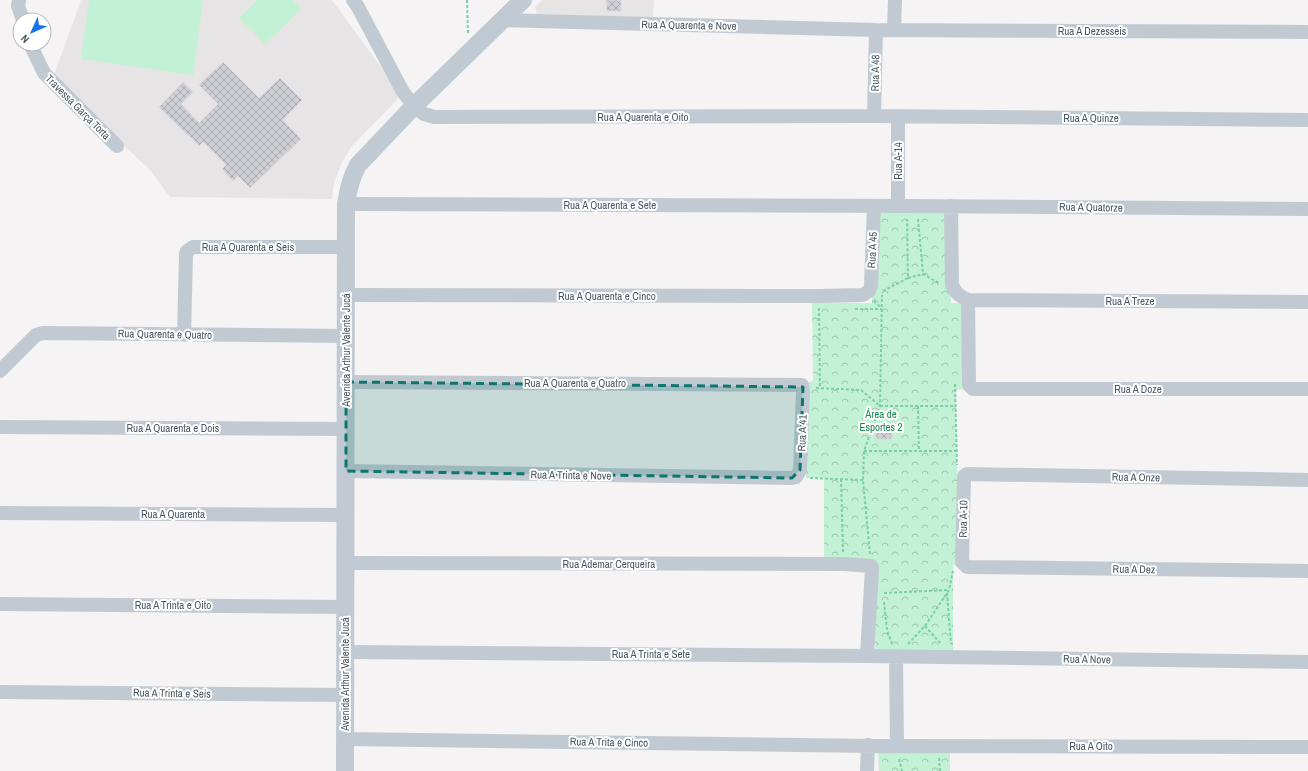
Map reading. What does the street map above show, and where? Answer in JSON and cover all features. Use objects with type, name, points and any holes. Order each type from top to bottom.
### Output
[{"type":"street","points":[[19,0],[18,6],[20,12]]},
{"type":"street","points":[[353,0],[403,92],[414,106]]},
{"type":"street","name":"Avenida Arthur Valente Jucá","points":[[345,771],[346,204],[350,181],[358,165],[414,106],[523,0]]},
{"type":"street","points":[[894,30],[895,0]]},
{"type":"street","name":"Rua A Quarenta e Nove","points":[[502,20],[876,30]]},
{"type":"street","name":"Rua A Dezesseis","points":[[876,30],[1308,32]]},
{"type":"street","name":"Rua A 48","points":[[874,116],[876,30]]},
{"type":"street","name":"Travessa Garça Torta","points":[[34,52],[44,73],[118,146]]},
{"type":"street","name":"Rua A Quarenta e Oito","points":[[414,106],[424,114],[434,117],[874,116]]},
{"type":"street","name":"Rua A Quinze","points":[[874,116],[1308,120]]},
{"type":"street","name":"Rua A-14","points":[[898,117],[907,206]]},
{"type":"street","name":"Rua A Quarenta e Sete","points":[[346,204],[874,206]]},
{"type":"street","name":"Rua A Quatorze","points":[[874,206],[1308,209]]},
{"type":"street","name":"Rua A 45","points":[[867,293],[870,291],[871,286],[874,206]]},
{"type":"street","points":[[951,206],[952,285],[954,291],[962,298],[968,300]]},
{"type":"street","name":"Rua A Quarenta e Seis","points":[[184,335],[186,254],[187,251],[193,247],[346,247]]},
{"type":"street","name":"Rua A Quarenta e Cinco","points":[[346,295],[819,296],[863,295],[867,293]]},
{"type":"street","name":"Rua A Treze","points":[[968,300],[1308,302]]},
{"type":"street","name":"Rua A Doze","points":[[968,300],[969,385],[973,389],[1308,389]]},
{"type":"street","name":"Rua Quarenta e Quatro","points":[[0,371],[36,335],[43,333],[346,336]]},
{"type":"street","name":"Rua A Quarenta e Quatro","points":[[346,382],[802,385],[803,387]]},
{"type":"street","name":"Rua A 41","points":[[796,477],[800,470],[803,387]]},
{"type":"street","name":"Rua A Quarenta e Dois","points":[[0,427],[346,429]]},
{"type":"street","name":"Rua A Trinta e Nove","points":[[346,471],[796,477]]},
{"type":"street","name":"Rua A Onze","points":[[961,471],[967,474],[1308,480]]},
{"type":"street","name":"Rua A-10","points":[[958,566],[961,471]]},
{"type":"street","name":"Rua A Quarenta","points":[[0,513],[345,516]]},
{"type":"street","name":"Rua Ademar Cerqueira","points":[[345,563],[844,564],[871,567]]},
{"type":"street","name":"Rua A Dez","points":[[958,566],[1308,571]]},
{"type":"street","points":[[867,656],[871,567]]},
{"type":"street","name":"Rua A Trinta e Oito","points":[[0,604],[345,607]]},
{"type":"street","name":"Rua A Trinta e Sete","points":[[345,652],[867,656]]},
{"type":"street","name":"Rua A Nove","points":[[867,656],[1308,662]]},
{"type":"street","points":[[896,657],[897,746]]},
{"type":"street","name":"Rua A Trinta e Seis","points":[[0,692],[345,695]]},
{"type":"street","name":"Rua A Trita e Cinco","points":[[345,739],[871,746]]},
{"type":"street","points":[[867,771],[871,746]]},
{"type":"street","name":"Rua A Oito","points":[[871,746],[1308,747]]},
{"type":"path","points":[[467,0],[469,52]]},
{"type":"path","points":[[907,206],[923,274]]},
{"type":"path","points":[[907,206],[908,278]]},
{"type":"path","points":[[871,567],[863,480],[864,451],[880,406],[882,292],[908,278],[923,274],[954,291]]},
{"type":"path","points":[[819,296],[820,388]]},
{"type":"path","points":[[955,383],[957,450],[961,471]]},
{"type":"path","points":[[803,387],[861,390],[880,406],[955,406]]},
{"type":"path","points":[[918,406],[919,451]]},
{"type":"path","points":[[864,451],[957,450]]},
{"type":"path","points":[[796,477],[863,480]]},
{"type":"path","points":[[841,479],[844,564]]},
{"type":"path","points":[[949,590],[883,593],[887,630],[896,657],[925,626],[949,590],[958,566]]},
{"type":"path","points":[[947,593],[952,657]]},
{"type":"path","points":[[925,626],[952,657]]},
{"type":"highlighted area","points":[[346,382],[803,387],[800,470],[792,478],[346,471]]},
{"type":"shaded area","points":[[81,0],[332,0],[399,92],[397,100],[352,146],[342,162],[334,183],[332,199],[170,197],[151,171],[53,78]]},
{"type":"shaded area","points":[[542,0],[654,0],[653,18],[537,14],[535,7]]},
{"type":"green space","points":[[89,0],[203,0],[193,75],[81,59]]},
{"type":"green space","points":[[257,0],[293,0],[301,9],[265,44],[239,18]]},
{"type":"green space","name":"Área de Esportes 2","points":[[949,208],[951,303],[964,303],[966,389],[956,390],[957,476],[965,565],[953,565],[953,652],[875,651],[875,561],[824,561],[824,478],[806,478],[806,383],[813,381],[812,303],[872,303],[871,209]]},
{"type":"green space","points":[[950,749],[950,771],[879,771],[878,751]]},
{"type":"building","points":[[606,0],[621,0],[621,11],[607,11]]},
{"type":"building","points":[[223,62],[259,98],[280,78],[302,100],[283,120],[301,139],[250,188],[238,176],[233,181],[222,169],[226,165],[203,142],[199,146],[159,107],[183,82],[193,92],[181,104],[199,123],[218,104],[199,85]]},
{"type":"building","points":[[891,423],[892,439],[876,439],[875,424]]}]
